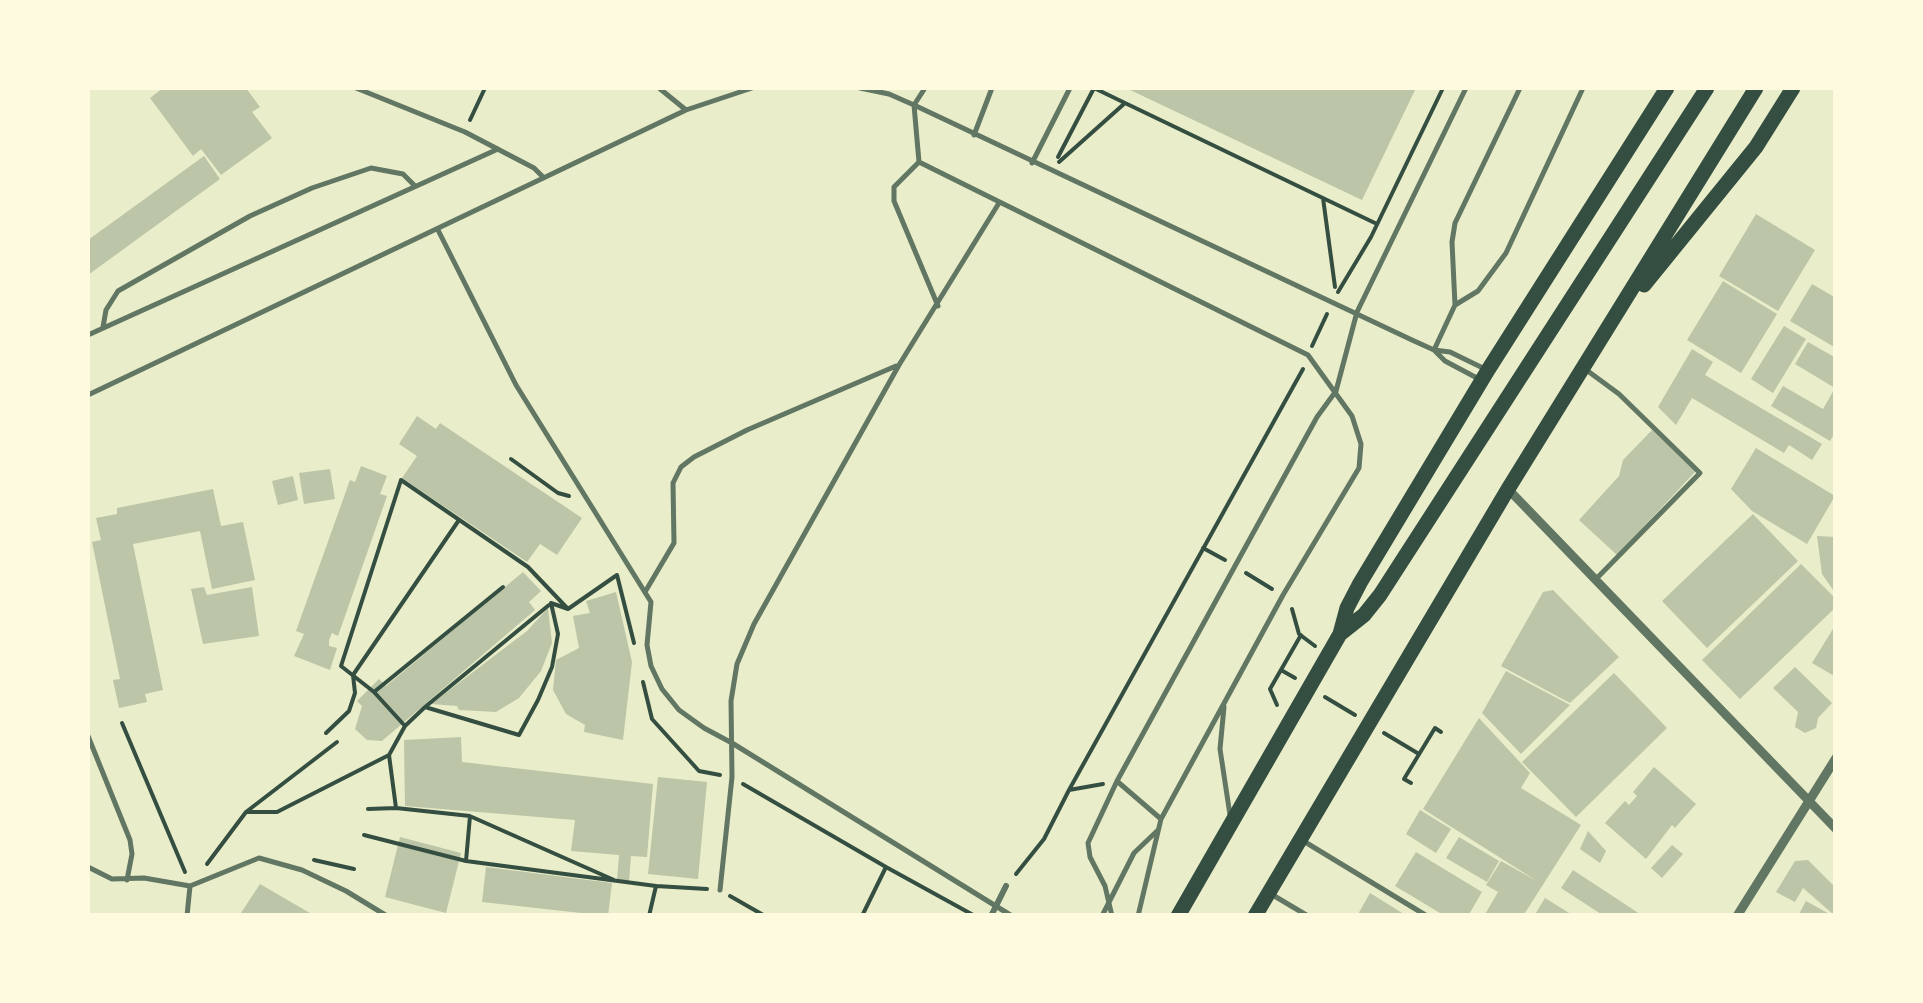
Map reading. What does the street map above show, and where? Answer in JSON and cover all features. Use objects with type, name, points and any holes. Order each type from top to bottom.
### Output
[{"type":"main road","points":[[1178,916],[1340,634],[1360,583],[1667,88]]},
{"type":"main road","points":[[1340,634],[1364,615],[1380,595],[1706,88]]},
{"type":"main road","points":[[1254,916],[1508,489],[1756,88]]},
{"type":"main road","points":[[1603,334],[1756,147],[1792,88]]},
{"type":"street","points":[[1508,489],[1836,829]]},
{"type":"street","points":[[1737,916],[1836,758]]},
{"type":"street","points":[[991,916],[1006,886]]},
{"type":"lane","points":[[356,88],[465,132],[534,168],[543,177]]},
{"type":"lane","points":[[660,88],[686,110]]},
{"type":"lane","points":[[88,396],[686,110],[752,88]]},
{"type":"lane","points":[[860,88],[889,94],[1032,163],[1334,298],[1434,350],[1445,361],[1485,376]]},
{"type":"lane","points":[[919,162],[914,106],[925,88]]},
{"type":"lane","points":[[974,135],[992,88]]},
{"type":"lane","points":[[1032,163],[1070,88]]},
{"type":"lane","points":[[1112,916],[1088,842],[1234,566],[1317,417],[1336,391],[1357,312],[1466,88]]},
{"type":"lane","points":[[1434,350],[1455,304],[1452,242],[1456,223],[1520,88]]},
{"type":"lane","points":[[1455,304],[1478,290],[1506,253],[1584,88]]},
{"type":"lane","points":[[88,335],[498,149]]},
{"type":"lane","points":[[919,162],[1308,355],[1352,416],[1361,444],[1359,468],[1283,595],[1161,819],[1138,916]]},
{"type":"lane","points":[[919,162],[894,187],[894,201],[938,306]]},
{"type":"lane","points":[[104,327],[106,310],[118,291],[250,216],[312,188],[371,168],[402,174],[416,186]]},
{"type":"lane","points":[[720,890],[733,688],[754,624],[899,365],[998,202]]},
{"type":"lane","points":[[438,230],[516,386],[645,592],[650,602],[647,645],[651,666],[662,689],[679,710],[1012,916]]},
{"type":"lane","points":[[1434,350],[1450,352],[1485,376]]},
{"type":"lane","points":[[645,592],[674,543],[673,483],[680,467],[747,430],[899,365]]},
{"type":"lane","points":[[1583,368],[1619,394],[1700,473],[1596,580]]},
{"type":"lane","points":[[1224,704],[1220,749],[1231,822]]},
{"type":"lane","points":[[88,736],[130,840],[128,880]]},
{"type":"lane","points":[[1118,781],[1161,819]]},
{"type":"lane","points":[[1102,916],[1134,854],[1157,830]]},
{"type":"lane","points":[[1300,838],[1426,916]]},
{"type":"lane","points":[[88,867],[112,879],[144,878],[190,886],[259,858],[302,870],[387,916]]},
{"type":"lane","points":[[187,916],[190,886]]},
{"type":"lane","points":[[1268,892],[1308,916]]},
{"type":"path","points":[[465,132],[485,88]]},
{"type":"path","points":[[1125,103],[1052,169],[1094,88],[1378,224]]},
{"type":"path","points":[[1006,886],[1044,839],[1308,355],[1334,298],[1378,224],[1443,88]]},
{"type":"path","points":[[1323,198],[1334,298]]},
{"type":"path","points":[[511,459],[570,496]]},
{"type":"path","points":[[405,726],[374,692],[340,666],[401,480],[528,567],[568,609]]},
{"type":"path","points":[[326,732],[349,711],[355,693],[353,675],[459,520]]},
{"type":"path","points":[[1203,548],[1234,566]]},
{"type":"path","points":[[568,609],[621,573]]},
{"type":"path","points":[[374,692],[503,586]]},
{"type":"path","points":[[551,603],[568,609]]},
{"type":"path","points":[[425,707],[518,736],[552,668],[558,634],[551,603]]},
{"type":"path","points":[[396,808],[390,755],[405,726],[551,603]]},
{"type":"path","points":[[1270,689],[1301,635]]},
{"type":"path","points":[[1281,670],[1296,679]]},
{"type":"path","points":[[1312,688],[1358,717]]},
{"type":"path","points":[[122,722],[190,886]]},
{"type":"path","points":[[1373,726],[1419,754]]},
{"type":"path","points":[[1411,783],[1404,779],[1434,728],[1441,732]]},
{"type":"path","points":[[190,886],[246,812],[338,742]]},
{"type":"path","points":[[246,812],[276,812],[390,755]]},
{"type":"path","points":[[1069,790],[1118,781]]},
{"type":"path","points":[[368,809],[470,816],[619,882]]},
{"type":"path","points":[[466,861],[470,816]]},
{"type":"path","points":[[364,835],[466,861],[619,882],[720,890],[766,916]]},
{"type":"path","points":[[862,916],[886,867],[975,916]]},
{"type":"path","points":[[649,916],[656,886]]},
{"type":"building","points":[[163,88],[246,88],[260,107],[252,112],[272,138],[221,175],[201,149],[193,156],[150,98]]},
{"type":"building","points":[[1126,88],[1416,88],[1362,200]]},
{"type":"building","points":[[204,156],[220,179],[88,275],[88,240]]},
{"type":"building","points":[[1756,214],[1815,250],[1778,311],[1719,276]]},
{"type":"building","points":[[1723,281],[1777,314],[1741,373],[1687,340]]},
{"type":"building","points":[[1812,284],[1836,298],[1836,348],[1790,321]]},
{"type":"building","points":[[1784,326],[1806,339],[1773,393],[1751,379]]},
{"type":"building","points":[[1808,342],[1836,358],[1836,431],[1830,441],[1771,406],[1783,386],[1823,409],[1835,388],[1795,364]]},
{"type":"building","points":[[1692,349],[1713,362],[1705,375],[1822,444],[1812,460],[1789,445],[1784,453],[1692,398],[1676,425],[1658,407]]},
{"type":"building","points":[[417,416],[436,429],[440,423],[582,518],[557,555],[540,544],[527,562],[402,478],[417,456],[399,444]]},
{"type":"building","points":[[1652,430],[1696,471],[1617,555],[1579,520],[1619,476],[1623,460]]},
{"type":"building","points":[[1756,448],[1835,496],[1807,544],[1752,511],[1731,489]]},
{"type":"building","points":[[361,466],[387,476],[380,494],[387,496],[338,636],[332,633],[329,640],[329,646],[337,648],[330,670],[294,656],[304,634],[296,631],[350,480],[355,482]]},
{"type":"building","points":[[330,469],[335,499],[304,504],[299,473]]},
{"type":"building","points":[[293,476],[298,500],[278,505],[272,481]]},
{"type":"building","points":[[213,489],[221,526],[243,522],[255,580],[212,589],[200,531],[133,544],[163,690],[145,694],[147,702],[119,708],[113,680],[120,679],[92,542],[101,540],[96,518],[117,514],[117,508]]},
{"type":"building","points":[[1753,514],[1798,561],[1707,648],[1662,601]]},
{"type":"building","points":[[1817,536],[1836,537],[1836,594],[1822,574]]},
{"type":"building","points":[[1801,564],[1836,599],[1836,607],[1740,699],[1702,660]]},
{"type":"building","points":[[523,572],[541,591],[529,602],[535,610],[382,741],[367,740],[355,729],[362,706],[357,701],[379,679],[386,686]]},
{"type":"building","points":[[204,587],[207,595],[252,587],[259,636],[203,644],[191,589]]},
{"type":"building","points":[[1553,590],[1619,657],[1570,703],[1501,666],[1543,592]]},
{"type":"building","points":[[616,592],[632,662],[623,740],[584,732],[585,725],[566,714],[553,690],[556,660],[579,648],[573,616],[590,613],[586,601]]},
{"type":"building","points":[[548,608],[552,643],[541,671],[519,698],[496,712],[431,704],[527,631]]},
{"type":"building","points":[[1836,624],[1836,677],[1812,663]]},
{"type":"building","points":[[1795,667],[1832,703],[1818,718],[1816,728],[1805,733],[1795,727],[1798,712],[1773,688]]},
{"type":"building","points":[[1506,671],[1570,705],[1521,754],[1482,713]]},
{"type":"building","points":[[1614,673],[1667,728],[1576,817],[1522,762]]},
{"type":"building","points":[[1479,718],[1530,773],[1521,788],[1581,825],[1523,916],[1484,916],[1498,892],[1486,885],[1501,861],[1537,881],[1423,809]]},
{"type":"building","points":[[461,737],[462,762],[653,784],[647,857],[631,856],[629,881],[617,880],[619,855],[571,851],[575,820],[405,806],[404,740]]},
{"type":"building","points":[[1654,767],[1696,804],[1675,828],[1672,825],[1646,859],[1605,823],[1625,801],[1629,805],[1637,796],[1633,792]]},
{"type":"building","points":[[658,777],[707,782],[698,879],[648,874]]},
{"type":"building","points":[[1420,810],[1451,829],[1436,853],[1406,834]]},
{"type":"building","points":[[1588,831],[1606,851],[1600,863],[1580,849]]},
{"type":"building","points":[[400,837],[461,853],[446,913],[385,897]]},
{"type":"building","points":[[1459,837],[1499,861],[1487,882],[1446,858]]},
{"type":"building","points":[[1672,845],[1683,854],[1662,878],[1651,868]]},
{"type":"building","points":[[1416,852],[1482,892],[1468,916],[1445,916],[1395,886]]},
{"type":"building","points":[[1808,860],[1836,888],[1834,915],[1803,888],[1795,902],[1776,892],[1795,861]]},
{"type":"building","points":[[486,867],[612,883],[608,916],[482,902]]},
{"type":"building","points":[[1573,870],[1643,916],[1604,916],[1561,888]]},
{"type":"building","points":[[260,884],[315,916],[239,916]]},
{"type":"building","points":[[1370,893],[1407,916],[1357,916]]},
{"type":"building","points":[[1545,898],[1574,916],[1534,916]]},
{"type":"building","points":[[1806,901],[1833,916],[1798,916]]}]
